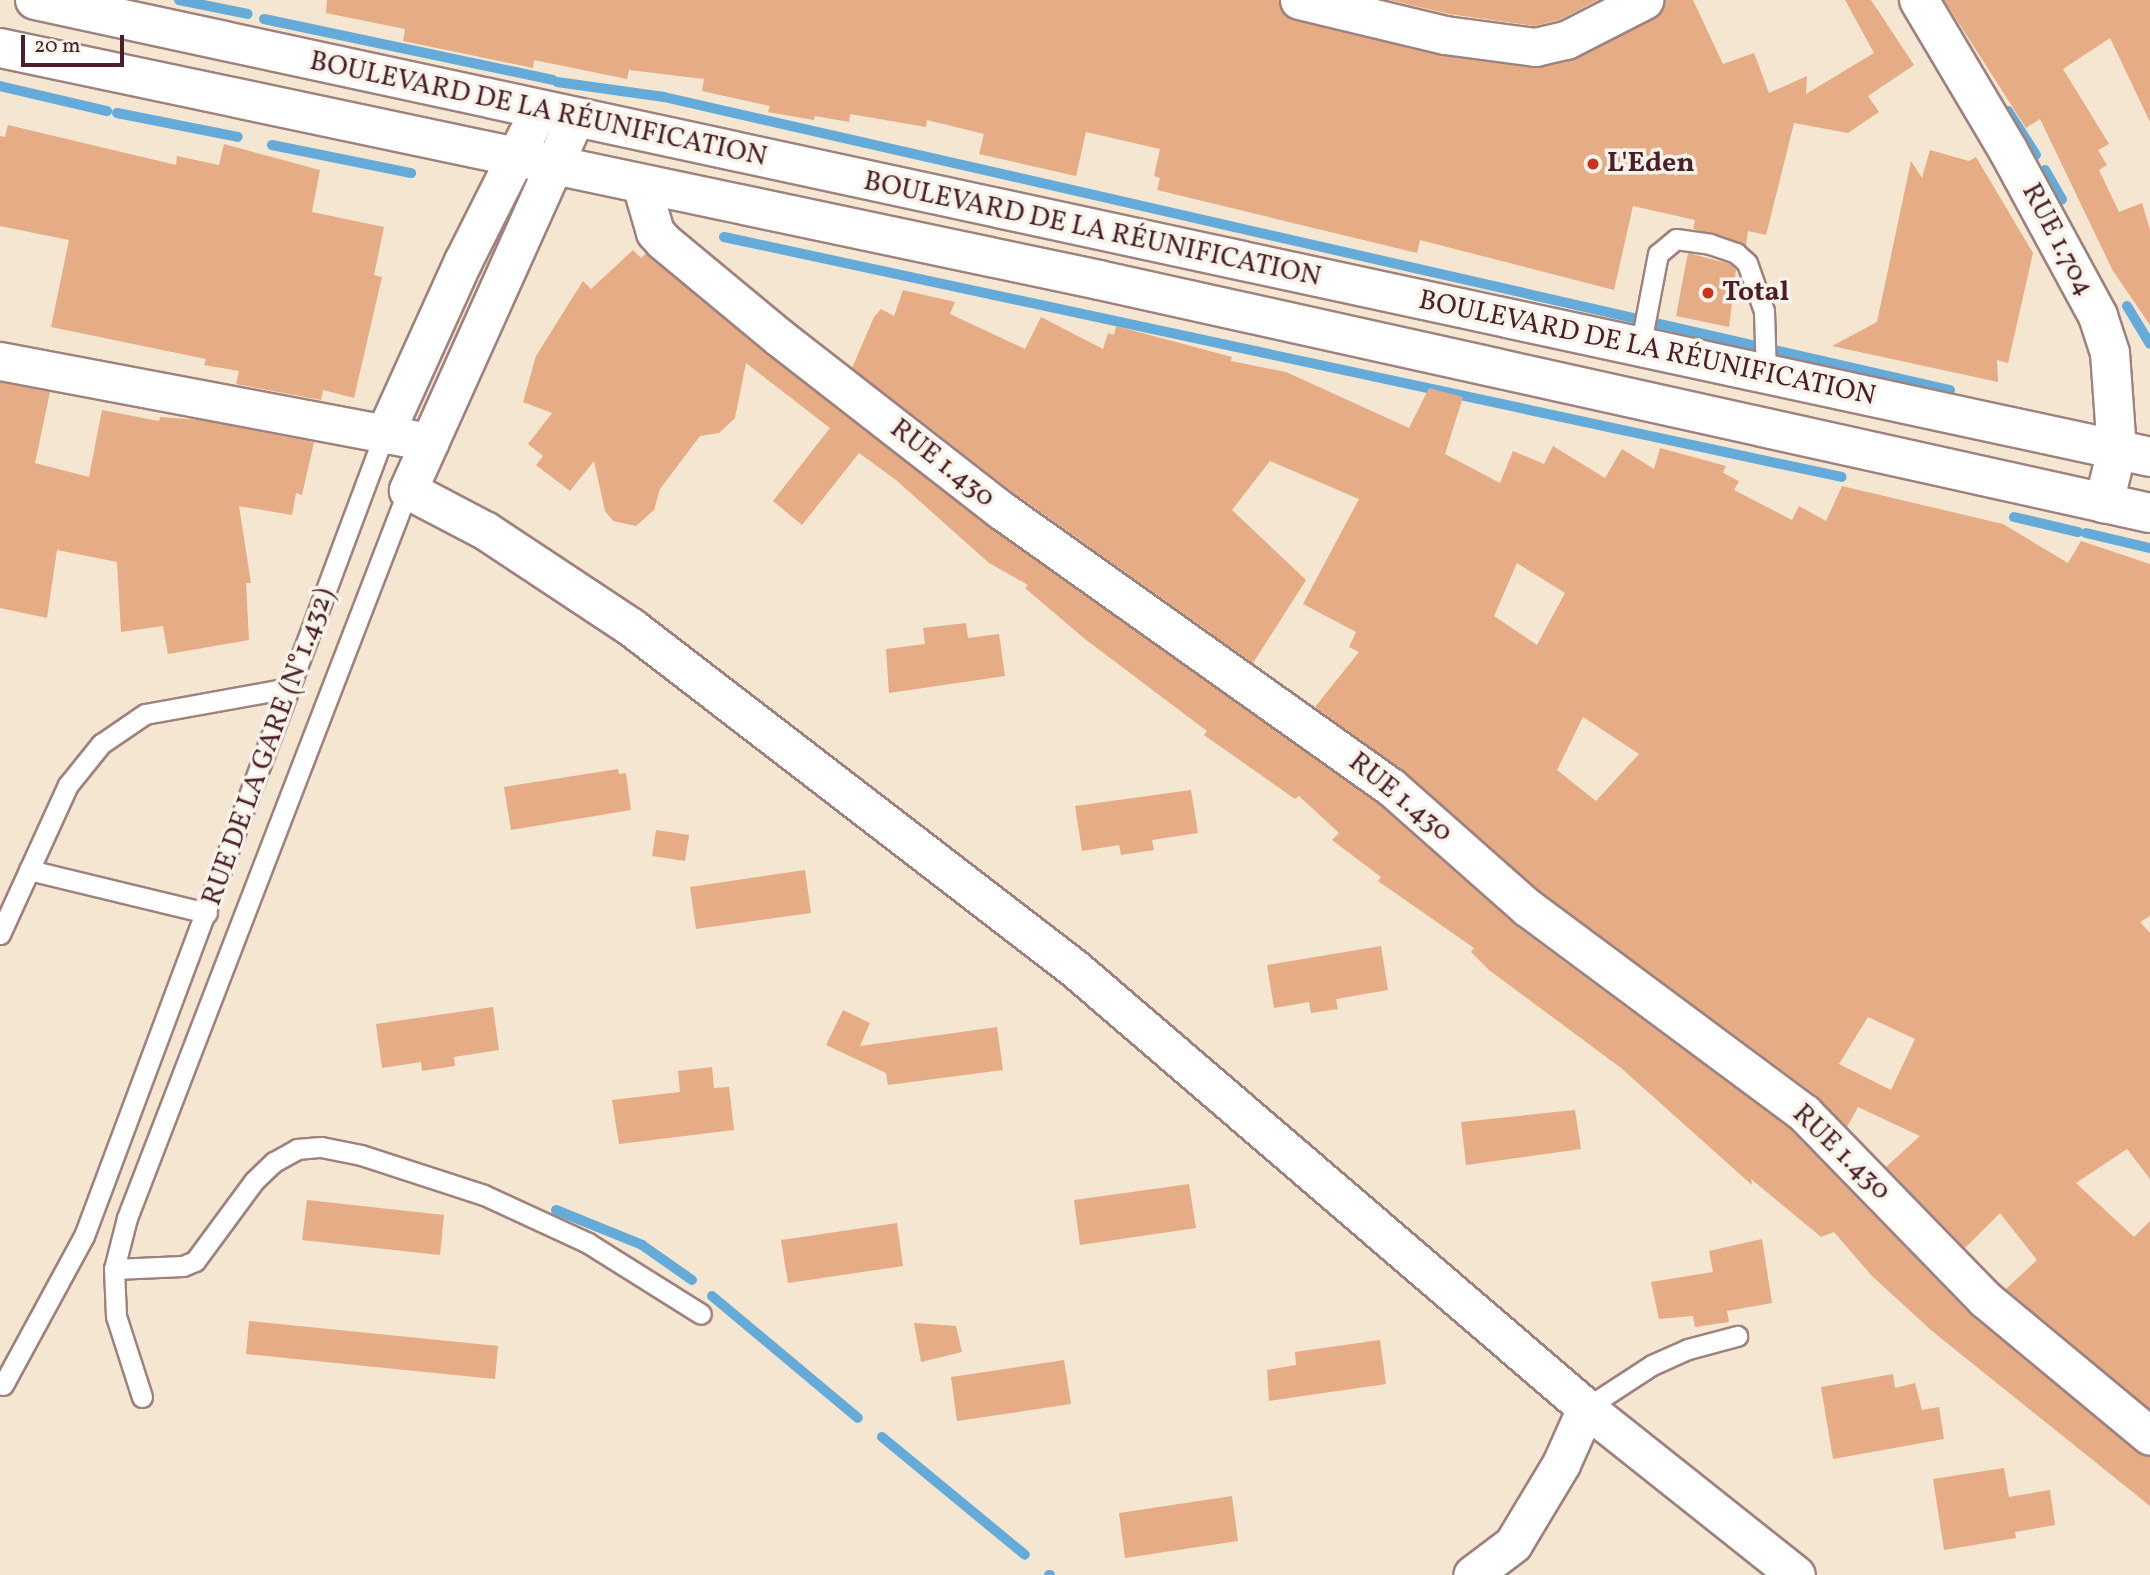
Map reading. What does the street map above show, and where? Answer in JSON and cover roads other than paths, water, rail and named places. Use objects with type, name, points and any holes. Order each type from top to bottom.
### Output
[{"type":"main road","name":"BOULEVARD DE LA RÉUNIFICATION","points":[[35,0],[2133,454]]},
{"type":"main road","name":"RUE 1.704","points":[[1919,0],[2008,149],[2098,316],[2110,353],[2133,454],[2104,503]]},
{"type":"main road","points":[[0,48],[1086,277],[2150,513]]},
{"type":"street","points":[[1299,0],[1445,36],[1535,47],[1566,40],[1644,0]]},
{"type":"street","name":"RUE DE LA GARE (N°1.432)","points":[[384,435],[463,261],[516,158],[557,114]]},
{"type":"street","points":[[557,114],[552,166],[408,490],[486,531],[631,627],[1074,968],[1586,1408],[1797,1575]]},
{"type":"street","name":"RUE 1.430","points":[[641,184],[655,232],[705,276],[1001,510],[1382,780],[1528,908],[1804,1113],[1976,1290],[2150,1436]]},
{"type":"street","points":[[0,361],[429,442]]},
{"type":"street","points":[[1472,1575],[1513,1544],[1561,1464],[1586,1408]]},
{"type":"lane","points":[[1640,348],[1658,254],[1676,239],[1710,244],[1736,253],[1747,263],[1764,312],[1766,374]]},
{"type":"lane","name":"RUE DE LA GARE (N°1.432)","points":[[3,1385],[84,1236],[384,435]]},
{"type":"lane","points":[[142,1397],[116,1317],[114,1269],[158,1130],[408,490]]},
{"type":"lane","points":[[0,934],[68,785],[101,744],[145,714],[290,688]]},
{"type":"lane","points":[[29,870],[207,913]]},
{"type":"lane","points":[[114,1269],[183,1266],[195,1261],[264,1171],[297,1149],[321,1147],[361,1154],[484,1195],[588,1243],[701,1314]]},
{"type":"lane","points":[[1586,1408],[1652,1366],[1688,1349],[1737,1336]]},
{"type":"waterway","points":[[179,0],[248,14]]},
{"type":"waterway","points":[[264,19],[553,80]]},
{"type":"waterway","points":[[557,82],[664,97],[1950,390]]},
{"type":"waterway","points":[[0,86],[107,111]]},
{"type":"waterway","points":[[2008,111],[2036,155]]},
{"type":"waterway","points":[[117,113],[238,137]]},
{"type":"waterway","points":[[272,145],[411,173]]},
{"type":"waterway","points":[[2045,170],[2062,199]]},
{"type":"waterway","points":[[724,237],[1842,477]]},
{"type":"waterway","points":[[2127,306],[2150,344]]},
{"type":"waterway","points":[[2014,517],[2078,532]]},
{"type":"waterway","points":[[2086,533],[2150,548]]},
{"type":"waterway","points":[[556,1210],[642,1245],[692,1280]]},
{"type":"waterway","points":[[712,1296],[858,1418]]},
{"type":"waterway","points":[[882,1437],[1025,1555]]},
{"type":"place","name":"L'Eden","points":[[1593,164]]},
{"type":"place","name":"Total","points":[[1708,293]]}]
